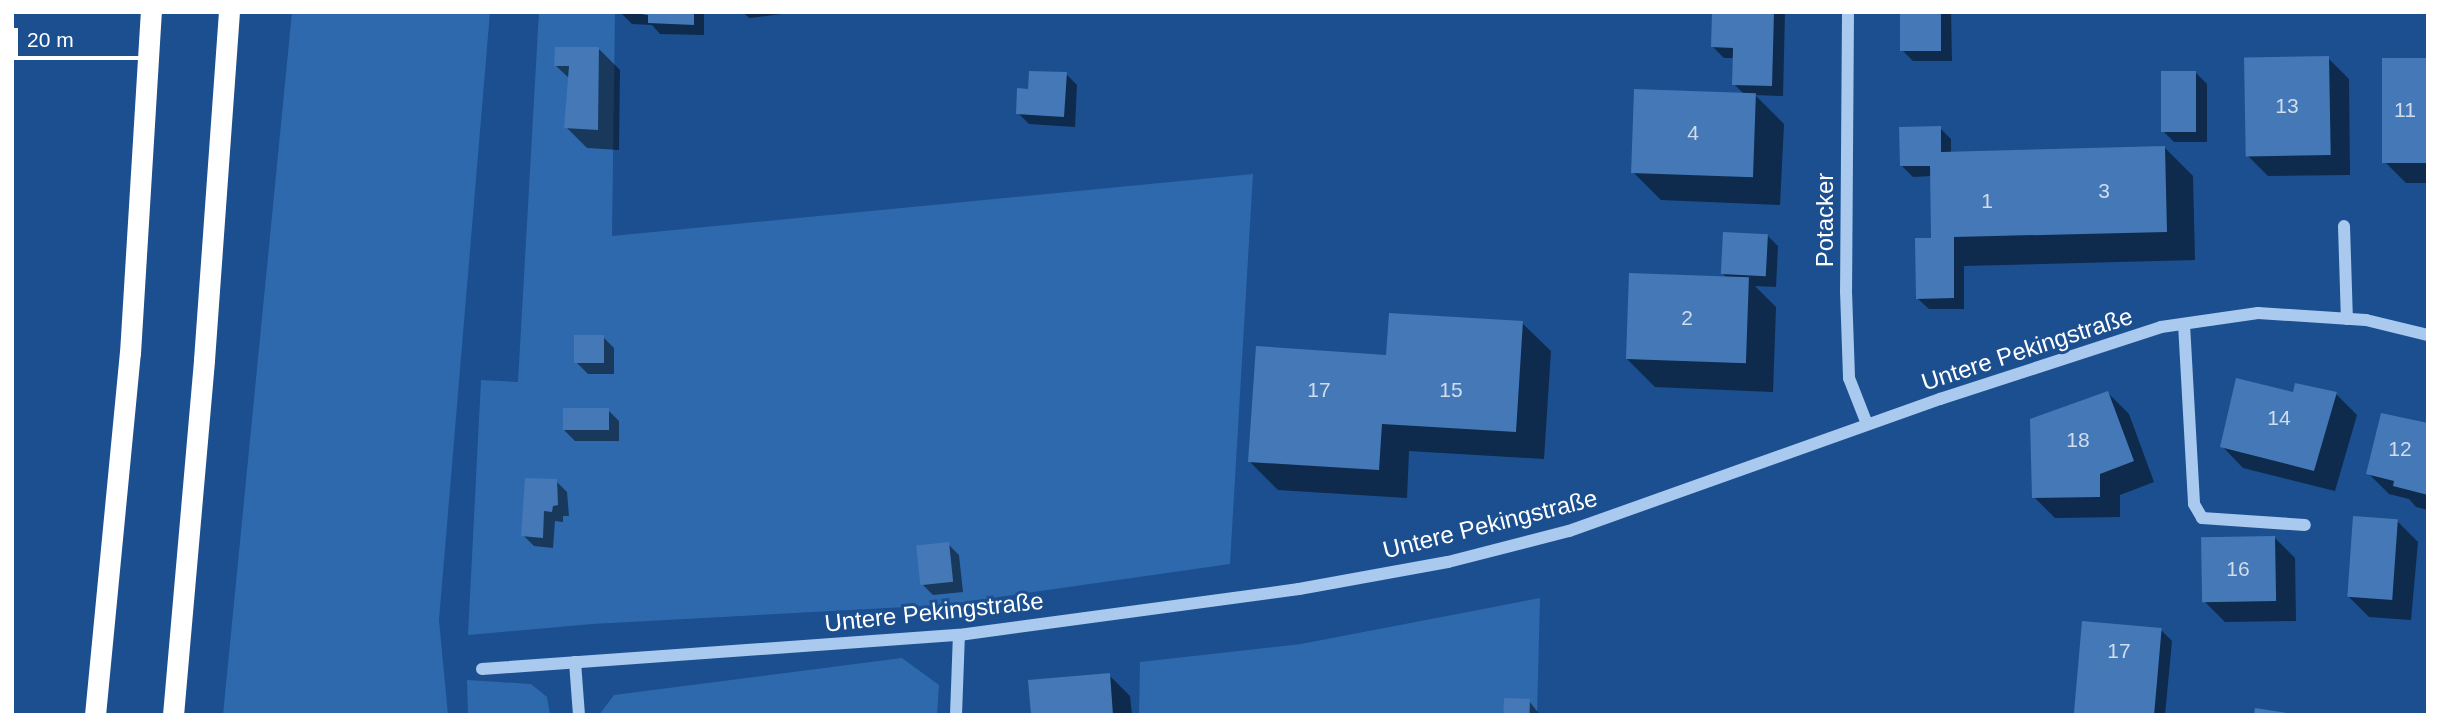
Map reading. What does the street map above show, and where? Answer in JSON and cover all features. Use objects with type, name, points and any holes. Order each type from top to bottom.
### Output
[{"type":"highway","points":[[96,715],[130,353],[151,12]]},
{"type":"highway","points":[[173,715],[204,360],[229,12]]},
{"type":"street","name":"Potacker","points":[[1848,12],[1846,291],[1849,378],[1867,424]]},
{"type":"street","points":[[2343,226],[2347,319]]},
{"type":"street","name":"Untere Pekingstraße","points":[[482,669],[959,635],[1299,589],[1448,562],[1569,531],[1867,424],[2161,327],[2258,313],[2347,319],[2428,335]]},
{"type":"street","points":[[2184,324],[2194,504],[2202,518],[2305,525]]},
{"type":"street","points":[[956,715],[959,635]]},
{"type":"street","points":[[575,662],[579,715]]},
{"type":"shaded area","points":[[292,12],[490,12],[439,620],[448,715],[223,715]]},
{"type":"shaded area","points":[[539,12],[615,12],[612,236],[1253,174],[1230,564],[943,605],[592,624],[468,635],[481,380],[518,382]]},
{"type":"shaded area","points":[[1540,598],[1537,715],[1139,715],[1140,662],[1301,644]]},
{"type":"shaded area","points":[[902,658],[939,685],[937,715],[599,715],[614,695]]},
{"type":"shaded area","points":[[467,680],[531,684],[547,697],[550,715],[468,715]]},
{"type":"building","points":[[629,12],[694,12],[694,25],[648,23],[648,15]]},
{"type":"building","points":[[1712,12],[1774,12],[1772,86],[1732,85],[1733,48],[1711,47]]},
{"type":"building","points":[[1900,12],[1941,12],[1941,51],[1900,51]]},
{"type":"building","points":[[555,47],[599,47],[598,130],[564,128],[569,66],[554,66]]},
{"type":"building","points":[[2329,56],[2331,155],[2246,156],[2244,57]]},
{"type":"building","points":[[2382,58],[2428,58],[2428,163],[2382,163]]},
{"type":"building","points":[[1029,71],[1067,72],[1064,117],[1016,114],[1017,88],[1028,89]]},
{"type":"building","points":[[2161,71],[2196,71],[2196,132],[2161,132]]},
{"type":"building","points":[[1634,89],[1756,93],[1753,177],[1631,173]]},
{"type":"building","points":[[1941,126],[1941,152],[2165,146],[2167,232],[1954,237],[1954,298],[1916,299],[1915,238],[1931,238],[1930,166],[1900,166],[1899,127]]},
{"type":"building","points":[[1723,232],[1768,234],[1766,276],[1721,274]]},
{"type":"building","points":[[1629,273],[1749,277],[1746,363],[1626,359]]},
{"type":"building","points":[[1389,313],[1523,321],[1516,432],[1382,424],[1379,470],[1248,462],[1256,346],[1386,355]]},
{"type":"building","points":[[574,335],[604,335],[604,363],[574,363]]},
{"type":"building","points":[[2236,378],[2293,392],[2295,383],[2337,392],[2314,471],[2220,447]]},
{"type":"building","points":[[2108,391],[2134,461],[2100,474],[2100,497],[2032,498],[2030,419]]},
{"type":"building","points":[[563,408],[609,408],[609,430],[563,430]]},
{"type":"building","points":[[2381,413],[2428,423],[2428,495],[2393,486],[2394,481],[2366,474]]},
{"type":"building","points":[[525,478],[557,479],[558,505],[553,506],[552,512],[544,511],[543,538],[521,536]]},
{"type":"building","points":[[2353,516],[2398,519],[2392,600],[2347,597]]},
{"type":"building","points":[[2275,536],[2276,601],[2202,602],[2201,537]]},
{"type":"building","points":[[949,542],[953,582],[920,585],[916,545]]},
{"type":"building","points":[[2082,621],[2162,628],[2154,715],[2074,715]]},
{"type":"building","points":[[1110,673],[1113,715],[1031,715],[1028,680]]},
{"type":"building","points":[[1504,698],[1530,699],[1529,715],[1503,715]]},
{"type":"building","points":[[2255,708],[2287,713],[2287,715],[2254,715]]}]
